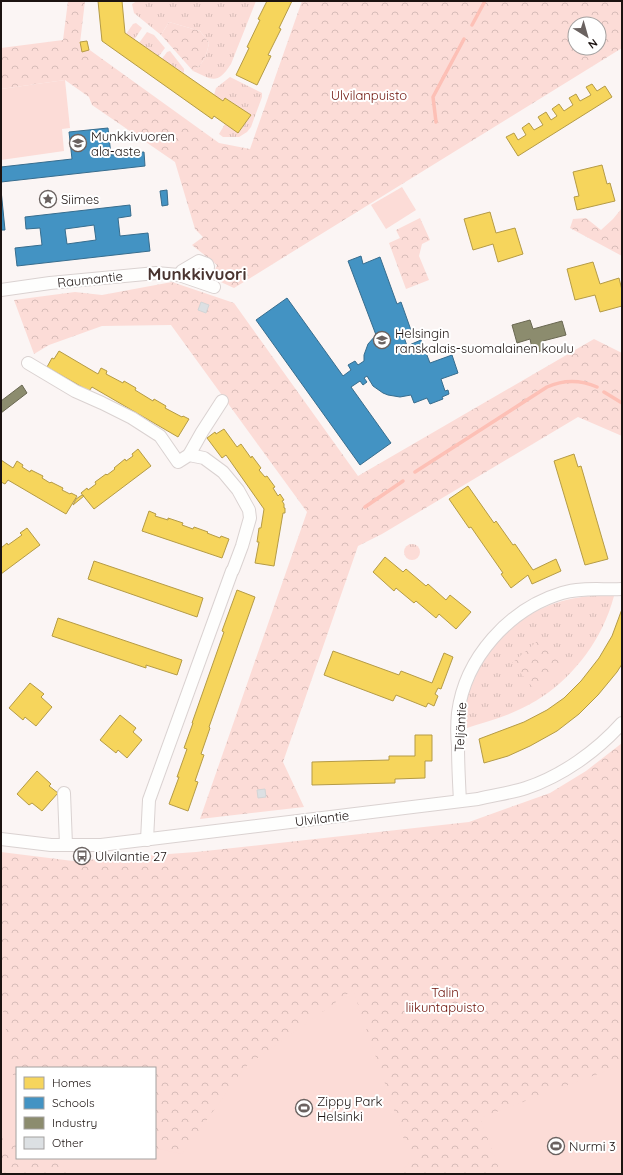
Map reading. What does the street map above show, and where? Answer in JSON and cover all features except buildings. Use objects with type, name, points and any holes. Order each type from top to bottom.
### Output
[{"type":"street","name":"Raumantie","points":[[1,290],[50,283],[156,273],[180,275],[209,285],[208,267],[206,264],[199,261],[182,271],[180,275]]},
{"type":"street","points":[[28,363],[75,391],[102,402],[132,418],[160,436],[178,462],[189,456],[202,432],[222,401]]},
{"type":"street","points":[[147,840],[149,800],[242,546],[250,518],[249,510],[238,490],[223,472],[204,458],[189,456]]},
{"type":"street","name":"Teljäntie","points":[[460,801],[458,714],[462,693],[471,670],[480,654],[494,636],[517,616],[551,597],[573,590],[622,589]]},
{"type":"street","name":"Ulvilantie","points":[[1,839],[66,846],[101,845],[478,799],[525,788],[544,781],[590,752],[603,742],[622,723]]},
{"type":"street","points":[[64,794],[66,846]]},
{"type":"green space","name":"Ulvilanpuisto","points":[[68,1],[85,1],[80,43],[219,143],[250,149],[302,1],[622,1],[622,48],[234,288],[212,278],[217,265],[192,245],[203,237],[195,229],[175,162],[92,105],[89,97],[65,80],[1,89],[1,48],[63,40]]},
{"type":"green space","points":[[137,1],[256,1],[231,64],[222,75],[214,79],[205,77],[193,71],[204,59],[209,43],[200,31],[169,22],[161,35],[134,13],[132,4]]},
{"type":"green space","points":[[169,22],[200,31],[209,43],[204,59],[193,71],[161,35]]},
{"type":"green space","points":[[136,23],[142,28],[134,40],[126,34],[133,24]]},
{"type":"green space","points":[[147,32],[154,35],[165,48],[159,56],[139,43]]},
{"type":"green space","points":[[170,51],[184,69],[184,73],[162,59],[167,52]]},
{"type":"green space","points":[[230,77],[262,93],[262,97],[251,127],[247,132],[239,137],[223,137],[219,134],[225,124],[239,132],[251,115],[226,98],[223,101],[214,95],[216,88]]},
{"type":"green space","points":[[65,80],[70,128],[62,129],[64,151],[1,160],[1,89]]},
{"type":"green space","points":[[402,187],[416,210],[386,229],[371,205]]},
{"type":"green space","points":[[622,208],[622,256],[570,228],[573,219],[586,218],[601,230]]},
{"type":"green space","points":[[420,218],[430,240],[422,244],[419,256],[429,280],[406,289],[389,243],[400,238],[396,230]]},
{"type":"green space","points":[[172,282],[234,303],[358,476],[594,339],[622,353],[622,436],[578,417],[382,534],[358,546],[283,762],[304,807],[200,819],[307,512],[171,325],[102,326],[49,345],[34,354],[14,300],[75,292],[102,295]]},
{"type":"green space","points":[[409,544],[415,544],[420,549],[418,558],[415,560],[409,560],[404,555],[404,549]]},
{"type":"green space","points":[[614,596],[602,628],[595,641],[577,666],[555,687],[530,704],[503,716],[464,729],[465,704],[470,688],[480,667],[501,638],[526,617],[541,609],[573,598]]},
{"type":"green space","points":[[541,638],[564,664],[535,690],[512,663]]},
{"type":"green space","name":"Talin liikuntapuisto","points":[[622,743],[622,1174],[1,1174],[1,852],[73,861],[196,852],[469,822],[550,793],[586,771]]},
{"type":"green space","name":"Zippy Park Helsinki","points":[[353,990],[411,1160],[400,1174],[77,1174],[48,1159],[156,1159],[156,1148],[182,1154],[245,1067]]},
{"type":"green space","points":[[1,1003],[13,1075],[16,1081],[16,1143],[1,1138]]},
{"type":"green space","name":"Nurmi 3","points":[[622,1065],[622,1174],[501,1174],[480,1118]]},
{"type":"waterway","points":[[472,25],[485,1]]},
{"type":"waterway","points":[[436,122],[433,97],[464,39]]},
{"type":"waterway","points":[[415,472],[547,387],[566,382],[585,383],[597,387]]},
{"type":"waterway","points":[[604,392],[622,403]]},
{"type":"waterway","points":[[365,507],[403,481]]},
{"type":"place","name":"Munkkivuoren ala-aste","points":[[78,143]]},
{"type":"place","name":"Siimes","points":[[48,199]]},
{"type":"place","name":"Helsingin ranskalais-suomalainen koulu","points":[[382,340]]},
{"type":"place","name":"Ulvilantie 27","points":[[82,856]]},
{"type":"place","name":"Zippy Park Helsinki","points":[[304,1108]]},
{"type":"place","name":"Nurmi 3","points":[[556,1146]]},
{"type":"district","name":"Munkkivuori","points":[[197,274]]}]
